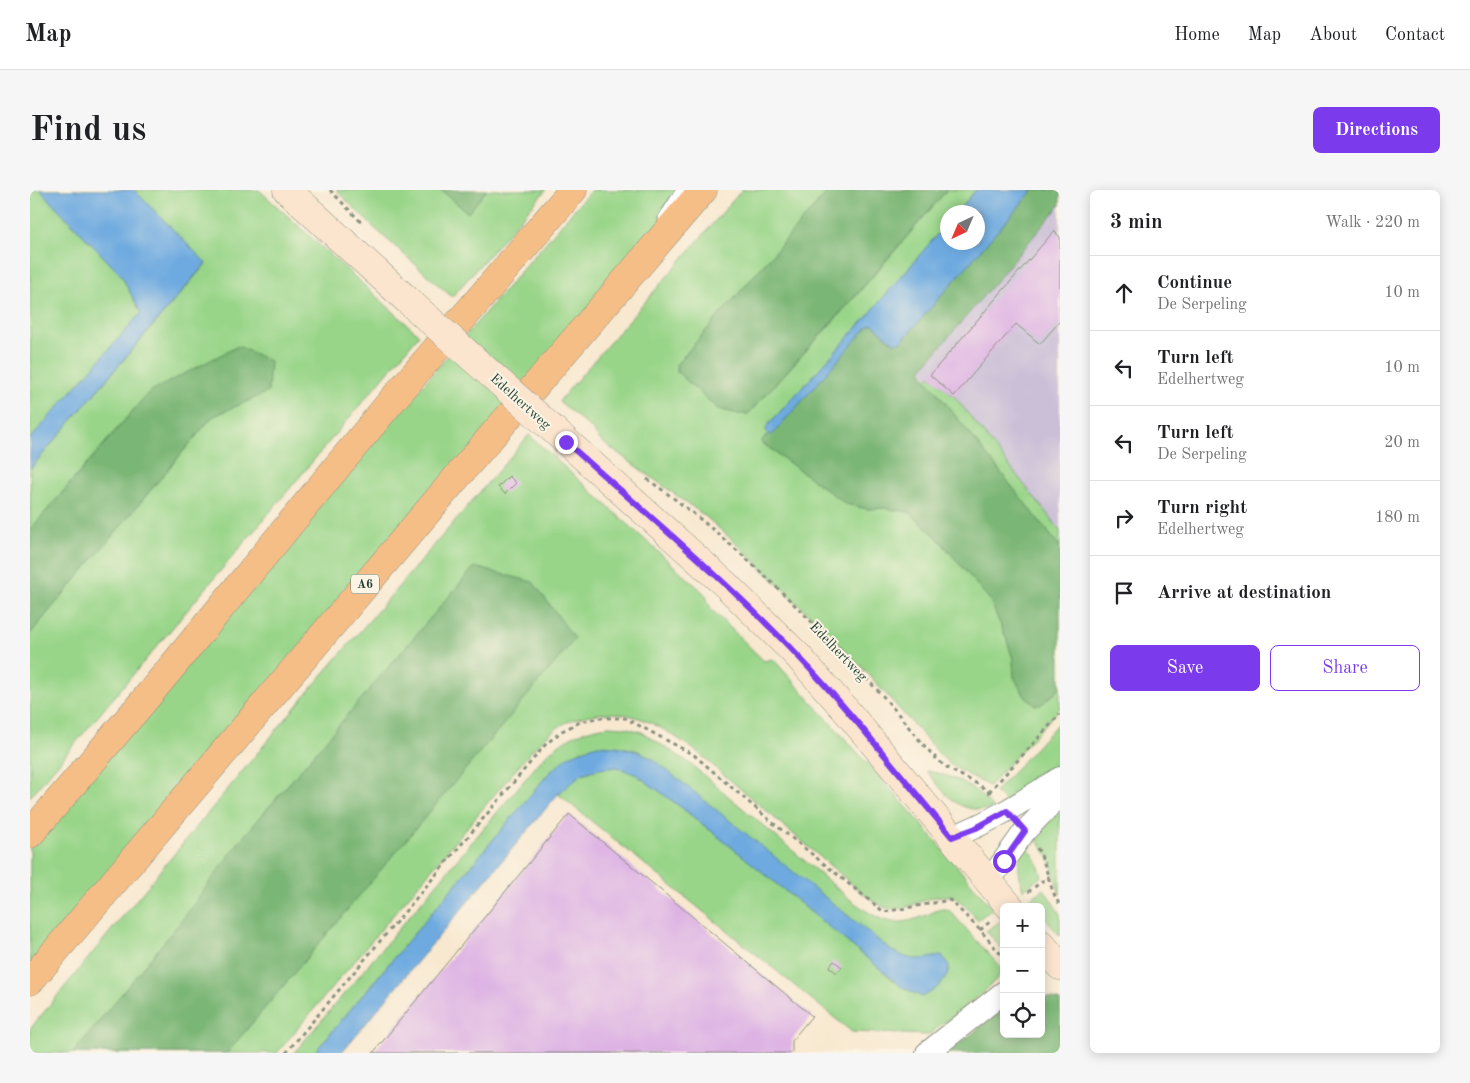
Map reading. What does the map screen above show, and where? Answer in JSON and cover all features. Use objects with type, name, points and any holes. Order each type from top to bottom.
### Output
[{"type":"highway","points":[[30,834],[142,703],[389,404],[573,190]]},
{"type":"highway","name":"A6","points":[[30,980],[467,464],[704,190]]},
{"type":"street","name":"Edelhertweg","points":[[287,190],[726,585],[792,650],[849,714],[1007,903]]},
{"type":"street","points":[[952,837],[976,828],[1060,778]]},
{"type":"street","points":[[989,881],[1025,831],[1060,795]]},
{"type":"street","points":[[927,1053],[1003,993]]},
{"type":"lane","points":[[611,299],[682,190]]},
{"type":"path","name":"Edelhertweg","points":[[640,474],[681,502],[752,564],[848,660],[946,768],[980,785],[1007,811]]},
{"type":"path","points":[[989,792],[1060,714]]},
{"type":"path","points":[[286,1053],[545,746],[562,731],[578,723],[596,718],[625,718],[694,755],[773,823],[884,912],[950,900],[1000,953]]},
{"type":"path","points":[[1025,831],[1044,859],[1051,888],[1060,905]]},
{"type":"shaded area","points":[[1060,199],[1060,536],[949,397],[914,365]]},
{"type":"green space","points":[[30,190],[40,190],[121,275],[141,313],[30,439]]},
{"type":"green space","points":[[134,190],[259,190],[419,335],[30,797],[30,634],[212,417],[267,392],[149,392],[30,530],[30,469],[206,264]]},
{"type":"green space","points":[[336,190],[441,190],[467,212],[487,190],[546,190],[452,297],[371,225]]},
{"type":"green space","points":[[441,190],[487,190],[468,213]]},
{"type":"green space","points":[[591,190],[692,190],[30,969],[30,840]]},
{"type":"green space","points":[[742,190],[829,190],[676,365],[748,414],[849,304],[947,190],[976,190],[963,205],[940,205],[940,231],[866,318],[768,425],[766,430],[768,434],[761,442],[846,504],[868,509],[884,508],[909,512],[936,536],[990,600],[1013,659],[1014,677],[1051,697],[1060,687],[1060,708],[989,786],[952,766],[860,665],[739,546],[705,516],[601,441],[594,431],[559,401]]},
{"type":"green space","points":[[829,190],[947,190],[849,303],[748,414],[738,414],[718,409],[677,372],[676,365]]},
{"type":"green space","points":[[1033,190],[1060,190],[1060,205],[921,370],[1060,547],[1060,687],[1041,705],[1035,705],[1023,694],[1014,677],[1013,659],[990,600],[936,536],[909,512],[884,508],[868,509],[846,504],[761,442],[768,434],[772,435],[868,326],[873,324],[893,343],[902,341],[981,250],[985,250],[985,245]]},
{"type":"green space","points":[[238,346],[270,361],[268,392],[212,417],[30,634],[30,530],[149,392]]},
{"type":"green space","points":[[930,375],[954,396],[1060,530],[1060,547],[927,380]]},
{"type":"green space","points":[[529,435],[705,594],[711,609],[764,661],[773,659],[912,813],[993,909],[977,920],[955,898],[947,896],[930,898],[904,908],[887,908],[880,905],[860,891],[696,751],[650,722],[612,713],[597,714],[561,725],[533,749],[277,1053],[30,1053],[30,1029],[307,693]]},
{"type":"green space","points":[[474,567],[533,582],[575,639],[227,1053],[73,1053],[182,920],[239,842]]},
{"type":"green space","points":[[1060,721],[1060,766],[1008,804],[995,792]]},
{"type":"green space","points":[[609,726],[624,727],[642,732],[688,762],[852,901],[879,918],[887,921],[905,922],[940,909],[949,910],[1000,967],[1000,975],[984,992],[928,1035],[852,1032],[558,794],[581,774],[598,769],[617,767],[637,775],[744,857],[902,987],[944,958],[942,956],[912,959],[892,951],[639,751],[612,746],[590,747],[571,756],[549,773],[314,1053],[294,1053],[543,758],[566,740],[589,730]]},
{"type":"green space","points":[[927,771],[955,779],[973,789],[993,809],[980,810],[961,806],[947,796]]},
{"type":"green space","points":[[1060,811],[1060,895],[1049,857],[1035,837]]},
{"type":"green space","points":[[1026,845],[1036,859],[1042,876],[1023,890],[1019,862]]},
{"type":"green space","points":[[1044,889],[1060,914],[1060,936],[1045,918],[1045,903],[1034,903],[1030,899]]},
{"type":"green space","points":[[1000,921],[1000,947],[986,931]]},
{"type":"green space","points":[[1045,997],[1060,1001],[1060,1053],[948,1053],[991,1018],[1000,1013],[1000,1038],[1045,1038]]},
{"type":"water","points":[[40,190],[134,190],[206,263],[30,469],[30,439],[141,313],[121,275]]},
{"type":"water","points":[[976,190],[1033,190],[985,245],[985,205],[963,205]]},
{"type":"water","points":[[940,231],[940,250],[981,250],[902,341],[894,343],[873,324],[868,326],[772,435],[768,434],[766,430],[768,425],[866,318]]},
{"type":"water","points":[[597,745],[626,748],[653,759],[892,951],[912,959],[942,956],[949,968],[948,974],[934,990],[922,997],[902,987],[744,857],[637,775],[617,767],[598,769],[581,774],[558,794],[341,1053],[314,1053],[549,773],[569,756]]},
{"type":"building","points":[[1054,231],[1060,237],[1060,321],[1040,344],[1016,324],[954,396],[930,375]]},
{"type":"building","points":[[509,476],[516,483],[505,494],[498,487]]},
{"type":"building","points":[[569,814],[812,1016],[792,1040],[792,1053],[373,1053]]},
{"type":"building","points":[[834,961],[842,967],[837,973],[829,967]]},
{"type":"route","points":[[566,442],[761,618],[798,656],[849,714],[952,837],[976,828],[1007,811],[1025,831],[1004,861]]}]
